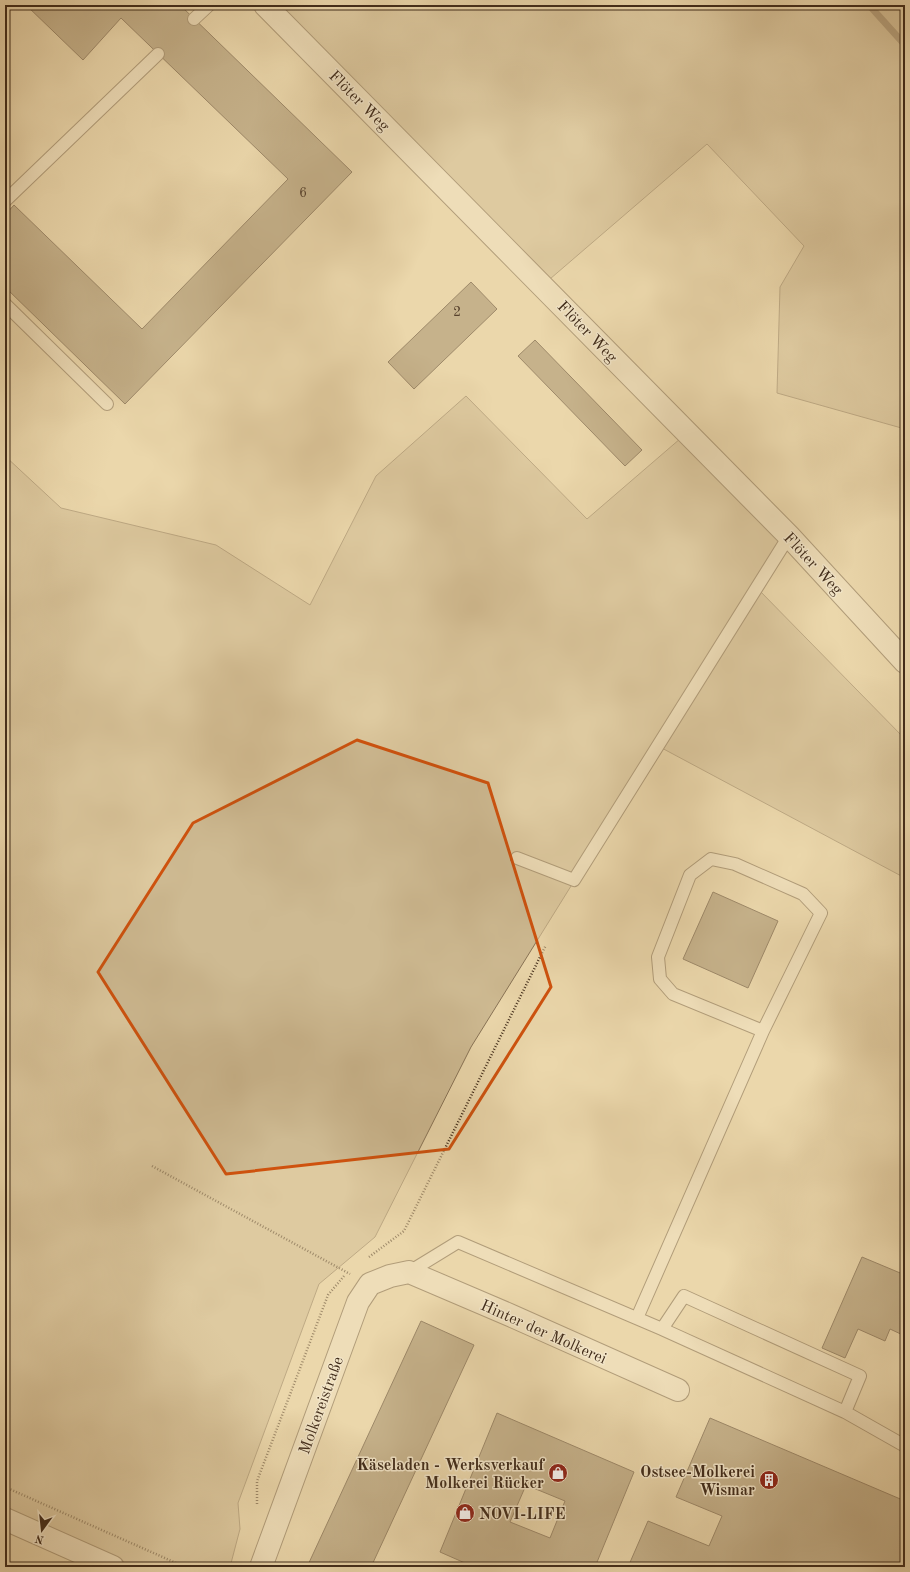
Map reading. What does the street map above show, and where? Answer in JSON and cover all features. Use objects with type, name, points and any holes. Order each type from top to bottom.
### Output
[{"type":"street","name":"Flöter Weg","points":[[265,5],[790,536],[905,662]]},
{"type":"street","name":"Hinter der Molkerei","points":[[409,1272],[678,1390]]},
{"type":"street","name":"Molkereistraße","points":[[261,1567],[358,1302],[370,1284],[390,1276],[409,1272]]},
{"type":"street","points":[[5,1520],[113,1567]]},
{"type":"lane","points":[[194,19],[209,5]]},
{"type":"lane","points":[[5,201],[158,54]]},
{"type":"lane","points":[[5,304],[107,404]]},
{"type":"lane","points":[[517,858],[574,880],[790,536]]},
{"type":"lane","points":[[637,1318],[763,1031],[821,913],[803,894],[735,864],[711,859],[690,875],[658,957],[660,979],[673,994],[763,1031]]},
{"type":"lane","points":[[409,1272],[458,1242],[637,1318],[845,1412],[905,1446]]},
{"type":"lane","points":[[662,1329],[684,1296],[790,1344],[860,1376],[845,1412]]},
{"type":"path","points":[[152,1166],[348,1273]]},
{"type":"path","points":[[5,1487],[185,1567]]},
{"type":"highlighted area","points":[[357,740],[488,783],[551,987],[449,1149],[226,1174],[98,972],[193,823]]},
{"type":"shaded area","points":[[266,5],[905,5],[905,429],[777,393],[780,287],[804,246],[707,144],[543,285]]},
{"type":"shaded area","points":[[466,396],[587,519],[688,432],[789,536],[757,588],[905,739],[905,878],[658,746],[471,1047],[375,1237],[319,1284],[238,1503],[240,1529],[230,1567],[113,1567],[5,1519],[5,456],[61,508],[216,545],[310,605],[376,476]]},
{"type":"building","points":[[26,5],[180,5],[352,172],[125,404],[5,287],[5,215],[14,205],[142,329],[288,179],[121,18],[83,60]]},
{"type":"building","points":[[471,282],[497,309],[414,389],[388,362]]},
{"type":"building","points":[[535,340],[642,450],[625,466],[518,356]]},
{"type":"building","points":[[713,892],[778,921],[748,988],[683,959]]},
{"type":"building","points":[[862,1257],[905,1275],[905,1336],[890,1329],[885,1341],[858,1329],[845,1358],[822,1348]]},
{"type":"building","points":[[421,1321],[474,1345],[371,1567],[307,1567]]},
{"type":"building","points":[[497,1413],[634,1472],[595,1567],[474,1567],[440,1552]],"holes":[[[526,1485],[565,1501],[550,1538],[510,1522]]]},
{"type":"building","name":"Ostsee-Molkerei Wismar","points":[[710,1418],[905,1501],[905,1567],[628,1567],[648,1521],[709,1546],[722,1516],[676,1497]]},
{"type":"waterway","points":[[869,5],[905,45]]},
{"type":"place","name":"Käseladen - Werksverkauf Molkerei Rücker","points":[[558,1473]]},
{"type":"place","name":"Ostsee-Molkerei Wismar","points":[[769,1480]]},
{"type":"place","name":"NOVI-LIFE","points":[[465,1513]]}]
